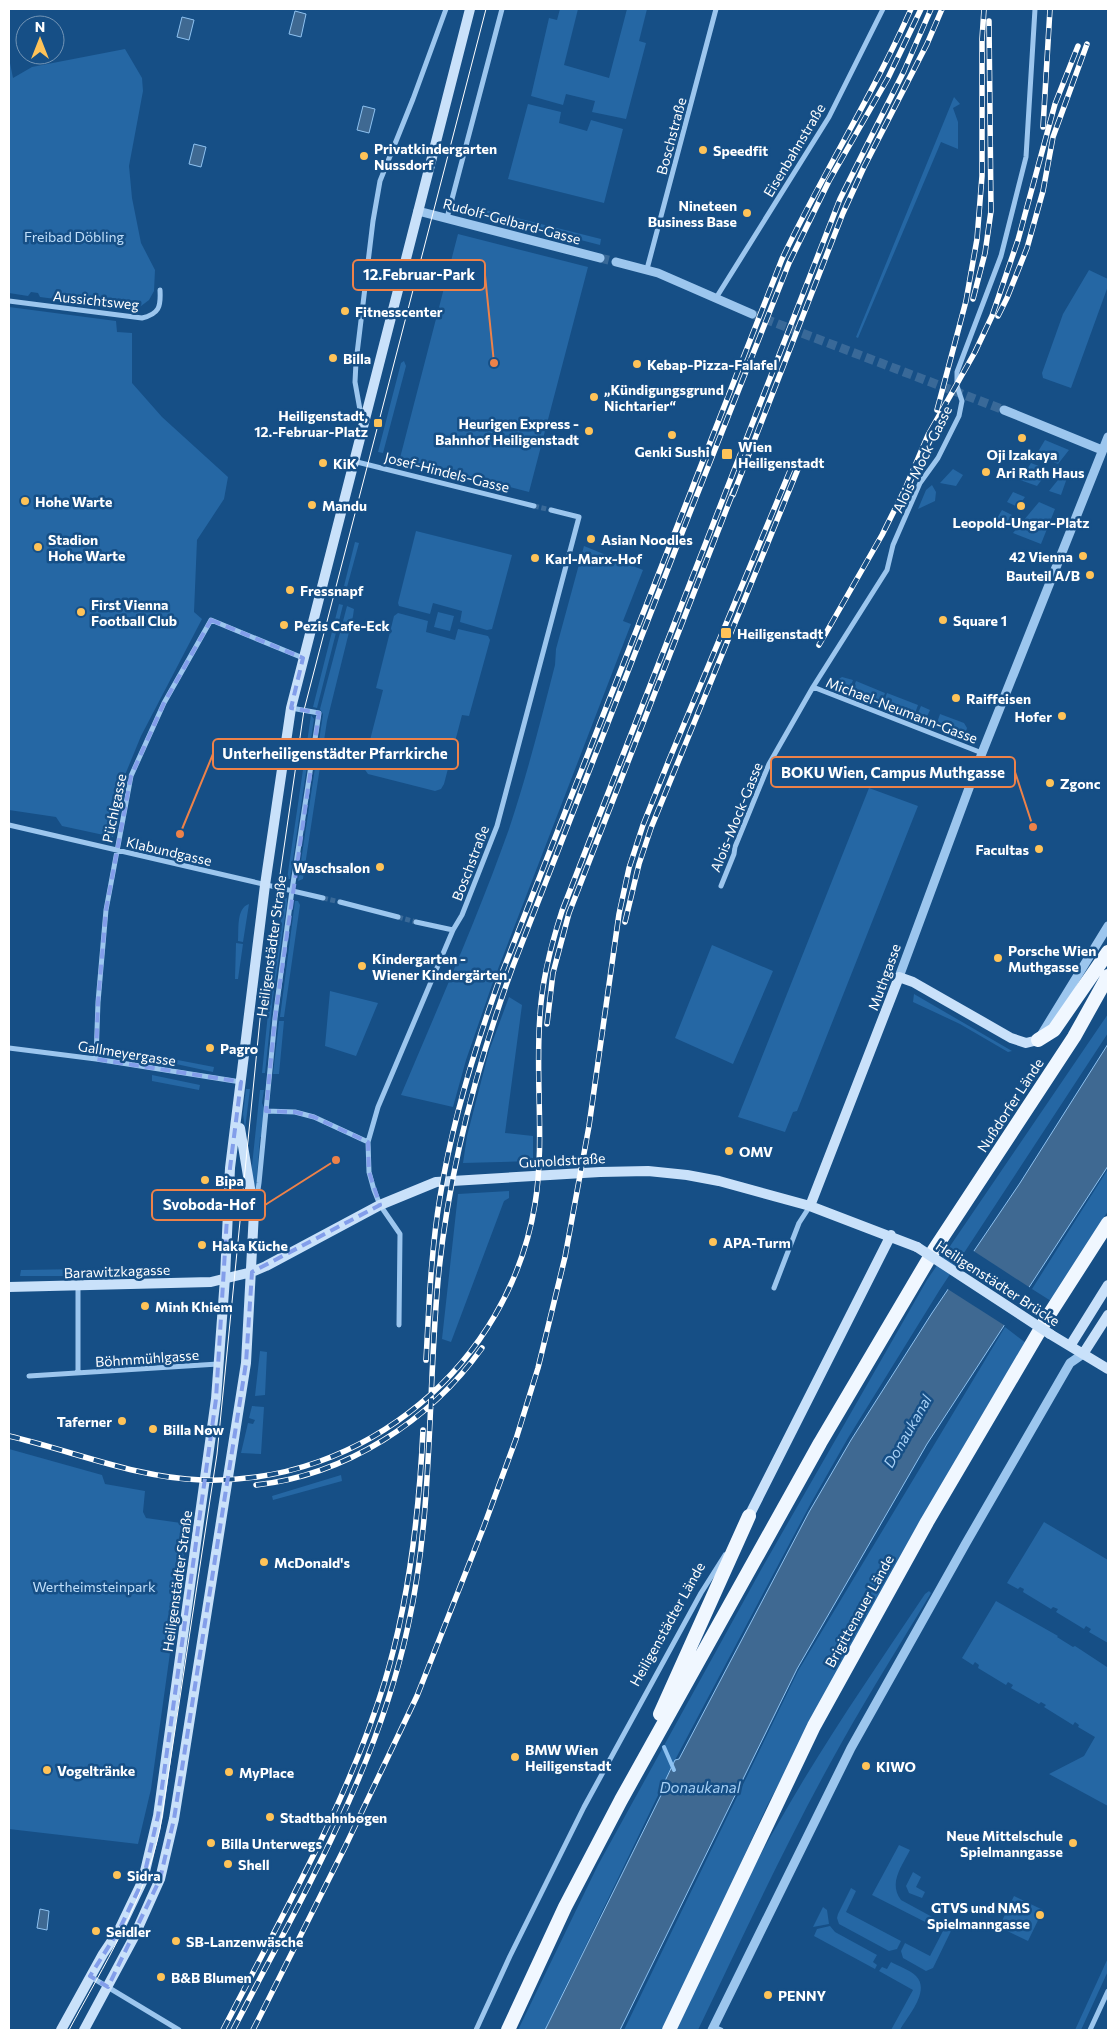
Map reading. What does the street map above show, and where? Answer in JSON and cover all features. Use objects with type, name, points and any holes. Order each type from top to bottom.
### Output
[{"type":"highway","points":[[1038,1040],[1054,1030],[1108,952]]},
{"type":"highway","name":"Nußdorfer Lände","points":[[621,1800],[820,1443],[934,1250],[1074,1037],[1108,976]]},
{"type":"highway","points":[[1074,1037],[1108,993]]},
{"type":"highway","name":"Brigittenauer Lände","points":[[669,2030],[814,1726],[926,1522],[1047,1318],[1108,1223]]},
{"type":"highway","points":[[508,2030],[566,1907],[621,1800],[749,1516]]},
{"type":"main road","name":"Heiligenstädter Straße","points":[[61,2030],[90,1976],[119,1930],[143,1880],[158,1816],[208,1461],[225,1278],[230,1168],[265,885],[291,708],[362,424],[470,9]]},
{"type":"main road","points":[[899,977],[913,982],[1011,1038],[1020,1042],[1038,1040]]},
{"type":"main road","name":"Muthgasse","points":[[810,1206],[899,977]]},
{"type":"main road","name":"Heiligenstädter Straße","points":[[84,2030],[133,1939],[160,1879],[174,1819],[246,1363],[254,1212],[242,1148],[238,1112]]},
{"type":"main road","name":"Gunoldstraße","points":[[225,1278],[252,1272],[282,1259],[380,1205],[436,1182],[528,1175],[648,1171],[687,1175],[719,1181],[810,1206],[914,1245]]},
{"type":"main road","name":"Heiligenstädter Lände","points":[[749,1516],[891,1236]]},
{"type":"main road","name":"Heiligenstädter Brücke","points":[[914,1245],[1108,1370]]},
{"type":"main road","name":"Barawitzkagasse","points":[[9,1287],[211,1282],[225,1278]]},
{"type":"main road","points":[[1070,1346],[1108,1285]]},
{"type":"main road","points":[[1083,1354],[1108,1315]]},
{"type":"street","name":"Heiligenstädter Straße","points":[[362,424],[355,382],[356,362],[373,221],[380,181],[446,9]]},
{"type":"street","points":[[447,218],[502,9]]},
{"type":"street","name":"Boschstraße","points":[[647,269],[716,9]]},
{"type":"street","name":"Eisenbahnstraße","points":[[716,298],[829,117],[883,9]]},
{"type":"street","name":"Alois-Mock-Gasse","points":[[721,886],[734,854],[734,847],[769,764],[813,687],[887,570],[893,545],[920,483],[938,458],[959,416],[962,402],[957,386],[957,372],[1001,256],[1026,157],[1035,9]]},
{"type":"street","name":"Rudolf-Gelbard-Gasse","points":[[418,211],[600,258]]},
{"type":"street","points":[[616,262],[647,269],[752,314]]},
{"type":"street","name":"Aussichtsweg","points":[[9,301],[142,318],[157,312],[161,306],[160,290]]},
{"type":"street","points":[[1004,410],[1105,452],[1108,437]]},
{"type":"street","name":"Muthgasse","points":[[899,977],[982,753],[1105,452]]},
{"type":"street","name":"Josef-Hindels-Gasse","points":[[353,461],[534,506]]},
{"type":"street","name":"Boschstraße","points":[[398,1325],[400,1234],[380,1205],[369,1172],[368,1142],[378,1107],[462,915],[497,826],[578,517],[551,510]]},
{"type":"street","name":"Püchlgasse","points":[[96,1059],[98,1002],[105,920],[116,850],[131,776],[164,704],[211,620],[303,658]]},
{"type":"street","name":"Michael-Neumann-Gasse","points":[[813,687],[982,753]]},
{"type":"street","name":"Heiligenstädter Straße","points":[[254,1212],[259,1183],[274,1018],[319,713],[291,708]]},
{"type":"street","name":"Klabundgasse","points":[[9,825],[323,898]]},
{"type":"street","points":[[340,902],[398,917]]},
{"type":"street","points":[[416,922],[454,930]]},
{"type":"street","name":"Nußdorfer Lände","points":[[1038,1040],[1108,926]]},
{"type":"street","name":"Gallmeyergasse","points":[[9,1048],[96,1059],[241,1082]]},
{"type":"street","points":[[266,1111],[295,1112],[314,1117],[368,1142]]},
{"type":"street","name":"Muthgasse","points":[[774,1288],[799,1223],[810,1206]]},
{"type":"street","name":"Böhmmühlgasse","points":[[78,1286],[78,1373]]},
{"type":"street","points":[[1070,1346],[1070,1364]]},
{"type":"street","points":[[716,2029],[851,1748],[969,1538],[1070,1364],[1083,1354]]},
{"type":"street","name":"Böhmmühlgasse","points":[[29,1376],[218,1364]]},
{"type":"street","name":"Heiligenstädter Lände","points":[[476,2030],[510,1956],[584,1806],[701,1594],[749,1516]]},
{"type":"street","points":[[90,1976],[179,2030]]},
{"type":"street","points":[[1090,2030],[1108,1991]]},
{"type":"highlighted area","points":[[211,620],[303,658],[291,708],[319,713],[275,1018],[266,1111],[295,1112],[314,1117],[368,1142],[369,1172],[380,1205],[252,1272],[246,1363],[174,1819],[160,1879],[108,1987],[90,1976],[119,1930],[143,1880],[158,1816],[216,1399],[230,1168],[241,1082],[96,1059],[98,1002],[106,910],[131,776],[164,703]]},
{"type":"green space","points":[[560,9],[578,9],[564,65],[609,78],[627,9],[647,9],[639,41],[646,43],[626,119],[592,112],[595,101],[566,94],[563,105],[531,96],[549,18],[557,20]]},
{"type":"green space","name":"Freibad Döbling","points":[[125,49],[142,78],[143,91],[129,166],[132,198],[141,243],[155,270],[154,291],[149,300],[141,306],[132,309],[40,297],[38,293],[31,292],[28,296],[9,293],[9,58],[13,78],[32,67],[65,65],[65,61]]},
{"type":"green space","points":[[954,97],[960,104],[953,108],[958,122],[958,149],[941,142],[858,338],[856,337]]},
{"type":"green space","points":[[528,104],[561,112],[559,123],[587,131],[591,120],[623,129],[604,203],[508,179]]},
{"type":"green space","points":[[465,205],[601,239],[600,245],[464,210]]},
{"type":"green space","points":[[458,234],[588,267],[529,492],[400,458]]},
{"type":"green space","points":[[1089,270],[1108,279],[1108,286],[1071,388],[1043,378],[1042,373],[1063,314]]},
{"type":"green space","name":"First Vienna Football Club","points":[[9,307],[116,321],[117,332],[132,333],[132,383],[162,417],[228,477],[224,499],[197,540],[194,612],[202,619],[141,736],[125,775],[113,837],[62,826],[56,817],[9,810]]},
{"type":"green space","points":[[404,361],[406,366],[383,453],[378,452],[401,363]]},
{"type":"green space","points":[[1045,440],[1069,450],[1058,464],[1036,455]]},
{"type":"green space","points":[[1031,463],[1049,470],[1037,486],[1020,480]]},
{"type":"green space","points":[[953,469],[963,475],[956,486],[940,483]]},
{"type":"green space","points":[[1062,475],[1067,478],[1061,495],[1049,491]]},
{"type":"green space","points":[[932,485],[936,492],[935,501],[918,509],[926,490]]},
{"type":"green space","points":[[1013,492],[1025,497],[1018,507],[1007,502]]},
{"type":"green space","points":[[1039,502],[1055,509],[1041,544],[1013,533]]},
{"type":"green space","points":[[1002,510],[1012,515],[1002,529],[993,525]]},
{"type":"green space","points":[[416,531],[512,555],[492,629],[487,630],[460,622],[462,611],[433,603],[430,614],[399,606],[398,603]]},
{"type":"green space","points":[[355,542],[359,543],[347,587],[344,586]]},
{"type":"green space","points":[[584,546],[643,570],[623,621],[631,624],[493,982],[466,1060],[453,1107],[401,1095],[471,930],[509,829],[539,727],[555,665],[556,649]]},
{"type":"green space","points":[[339,604],[343,605],[317,708],[313,707]]},
{"type":"green space","points":[[347,606],[354,609],[353,616],[327,721],[303,879],[298,881],[323,714],[320,709]]},
{"type":"green space","points":[[438,612],[454,616],[450,631],[434,627]]},
{"type":"green space","points":[[398,613],[428,621],[426,632],[455,640],[458,629],[488,636],[490,640],[469,716],[462,715],[444,784],[441,789],[435,791],[368,774],[363,767],[383,690],[376,688],[394,616]]},
{"type":"green space","points":[[842,677],[853,680],[848,694],[838,684],[837,680]]},
{"type":"green space","points":[[856,681],[885,693],[881,703],[852,692]]},
{"type":"green space","points":[[887,693],[918,705],[914,716],[883,704]]},
{"type":"green space","points":[[921,706],[930,710],[926,719],[922,722],[915,720]]},
{"type":"green space","points":[[940,714],[964,723],[967,728],[965,735],[939,724]]},
{"type":"green space","points":[[311,715],[314,719],[290,879],[287,879]]},
{"type":"green space","points":[[869,788],[918,806],[797,1111],[793,1112],[785,1132],[738,1117]]},
{"type":"green space","points":[[284,898],[287,898],[287,903],[273,998],[265,1073],[262,1073],[269,1003]]},
{"type":"green space","points":[[295,901],[298,901],[300,905],[284,1017],[280,1017]]},
{"type":"green space","points":[[249,904],[243,942],[238,941],[240,915],[245,906]]},
{"type":"green space","points":[[236,943],[243,944],[238,979],[235,979]]},
{"type":"green space","points":[[712,945],[773,971],[733,1064],[675,1038]]},
{"type":"green space","points":[[330,991],[378,1003],[356,1056],[325,1046]]},
{"type":"green space","points":[[914,994],[1012,1051],[1008,1052],[960,1024],[913,1002]]},
{"type":"green space","points":[[509,997],[522,1005],[505,1133],[533,1136],[533,1161],[463,1163],[467,1136],[489,1051]]},
{"type":"green space","points":[[1108,1014],[1108,1033],[939,1291],[848,1438],[811,1503],[675,1760],[545,2030],[518,2030],[598,1865],[762,1568],[927,1280]]},
{"type":"green space","points":[[279,1021],[284,1021],[279,1074],[273,1074]]},
{"type":"green space","points":[[162,1057],[214,1067],[213,1072],[162,1061]]},
{"type":"green space","points":[[152,1075],[200,1085],[199,1090],[152,1081]]},
{"type":"green space","points":[[246,1089],[250,1089],[245,1129],[243,1114]]},
{"type":"green space","points":[[260,1090],[264,1090],[262,1103],[265,1110],[262,1137],[260,1137],[256,1190],[251,1175]]},
{"type":"green space","points":[[1108,1169],[1108,1211],[1051,1301],[1032,1289]]},
{"type":"green space","points":[[509,1191],[509,1198],[504,1201],[451,1342],[442,1339],[458,1194]]},
{"type":"green space","points":[[82,1269],[76,1276],[20,1276],[21,1270]]},
{"type":"green space","points":[[1005,1327],[1026,1343],[974,1428],[882,1591],[767,1806],[665,2030],[624,2030],[798,1671]]},
{"type":"green space","points":[[260,1351],[267,1352],[265,1395],[255,1396]]},
{"type":"green space","points":[[252,1406],[264,1407],[261,1454],[241,1453],[248,1423],[253,1424],[255,1420],[249,1418]]},
{"type":"green space","name":"Wertheimsteinpark","points":[[9,1449],[102,1475],[105,1484],[145,1491],[143,1512],[146,1518],[188,1524],[151,1789],[138,1844],[9,1829]]},
{"type":"green space","points":[[341,1475],[342,1481],[273,1500],[272,1496]]},
{"type":"green space","points":[[1044,1522],[1108,1560],[1108,1643],[1089,1632],[1091,1629],[1086,1626],[1084,1629],[1056,1612],[1058,1609],[1053,1607],[1051,1609],[1023,1592],[1024,1589],[1020,1587],[1018,1589],[1007,1583]]},
{"type":"green space","points":[[929,1591],[931,1593],[822,1777],[767,1885],[698,2030],[677,2030],[738,1898],[779,1822],[813,1764],[850,1707],[925,1594]]},
{"type":"green space","points":[[996,1601],[1108,1666],[1108,1806],[1049,1774],[1084,1756],[1095,1737],[1078,1727],[1079,1725],[1075,1722],[1073,1725],[1044,1707],[1046,1705],[1041,1702],[1039,1704],[1011,1688],[1013,1685],[1008,1682],[1006,1685],[978,1668],[979,1665],[975,1662],[973,1665],[962,1658]]},
{"type":"green space","points":[[899,1845],[910,1850],[900,1868],[896,1881],[897,1894],[901,1900],[947,1925],[951,1931],[933,1968],[926,1971],[903,1958],[901,1951],[905,1943],[930,1956],[943,1931],[872,1895]]},
{"type":"green space","points":[[913,1872],[921,1877],[916,1887],[925,1892],[922,1898],[909,1893],[906,1886]]},
{"type":"green space","points":[[851,1888],[856,1891],[846,1912],[901,1941],[897,1949],[889,1951],[839,1924],[838,1914]]},
{"type":"green space","points":[[1014,1896],[1043,1910],[1028,1941],[999,1927]]},
{"type":"green space","points":[[823,1907],[827,1910],[829,1924],[813,1927]]},
{"type":"green space","points":[[830,1926],[835,1932],[877,1955],[873,1962],[877,1965],[875,1969],[814,1936],[817,1929]]},
{"type":"green space","points":[[1108,1958],[1108,1971],[1081,2030],[1075,2030]]},
{"type":"green space","points":[[891,1962],[916,1976],[920,1982],[921,1989],[916,2004],[900,2030],[891,2030],[913,1990],[879,1971],[882,1967],[887,1969]]},
{"type":"water","points":[[295,11],[306,14],[301,37],[289,34]]},
{"type":"water","points":[[182,17],[194,20],[189,40],[177,37]]},
{"type":"water","points":[[363,106],[375,109],[369,133],[357,130]]},
{"type":"water","points":[[194,144],[206,147],[201,167],[189,164]]},
{"type":"water","name":"Donaukanal","points":[[1108,1044],[1108,1166],[927,1444],[797,1669],[620,2030],[545,2030],[666,1785],[665,1781],[675,1760],[679,1759],[809,1512],[851,1440],[932,1313],[1020,1183]]},
{"type":"water","points":[[40,1909],[49,1911],[47,1930],[37,1928]]},
{"type":"pier","points":[[972,1250],[1032,1289],[1007,1327],[946,1288]]},
{"type":"waterway","points":[[664,1747],[674,1770]]},
{"type":"tunnel","points":[[600,258],[616,262]]},
{"type":"tunnel","points":[[752,314],[1004,410]]},
{"type":"tunnel","points":[[534,506],[551,510]]},
{"type":"tunnel","points":[[323,898],[340,902]]},
{"type":"tunnel","points":[[398,917],[416,922]]},
{"type":"tram line","points":[[69,2030],[109,1957],[133,1908],[153,1856],[160,1829],[217,1454],[262,999],[304,710],[486,9]]},
{"type":"railway","points":[[426,1360],[432,1258],[445,1169],[465,1086],[500,978],[782,259],[911,9]]},
{"type":"railway","points":[[233,2030],[334,1834],[377,1732],[394,1680],[408,1626],[422,1538],[429,1449],[435,1315],[450,1192],[477,1078],[500,1003],[789,263],[829,181],[888,78],[921,9]]},
{"type":"railway","points":[[9,1436],[105,1463],[177,1478],[202,1480],[262,1476],[319,1461],[372,1437],[420,1404],[461,1363],[495,1315],[520,1262],[535,1204],[540,1134],[539,1039],[541,1002],[548,962],[562,911],[840,199],[904,71],[931,9]]},
{"type":"railway","points":[[733,495],[843,213],[864,167],[927,44],[942,9]]},
{"type":"railway","points":[[937,410],[966,301],[977,239],[982,176],[982,39],[984,9]]},
{"type":"railway","points":[[1043,127],[1050,9]]},
{"type":"railway","points":[[973,299],[985,253],[991,211],[989,21]]},
{"type":"railway","points":[[998,316],[1027,248],[1043,191],[1053,137],[1087,44]]},
{"type":"railway","points":[[819,645],[882,535],[905,489],[928,435],[975,352],[992,316],[1018,240],[1055,104],[1078,46]]},
{"type":"railway","points":[[253,2030],[345,1847],[417,1696],[516,1439],[538,1368],[565,1257],[589,1126],[619,914],[629,868],[643,825],[669,760],[792,466]]},
{"type":"railway","points":[[625,922],[639,864],[651,828],[798,469]]},
{"type":"railway","points":[[547,1024],[553,973],[569,913],[734,490],[733,495]]},
{"type":"railway","points":[[256,1485],[322,1470],[353,1457],[383,1440],[411,1421],[437,1399],[482,1348]]},
{"type":"railway","points":[[223,2030],[332,1817],[369,1729],[393,1653],[406,1590],[419,1494],[423,1430]]},
{"type":"place","name":"Speedfit","points":[[703,150]]},
{"type":"place","name":"Privatkindergarten Nussdorf","points":[[364,156]]},
{"type":"place","name":"Nineteen Business Base","points":[[747,213]]},
{"type":"place","name":"Fitnesscenter","points":[[345,311]]},
{"type":"place","name":"Billa","points":[[333,358]]},
{"type":"place","name":"12.Februar-Park","points":[[494,363]]},
{"type":"place","name":"Kebap-Pizza-Falafel","points":[[637,364]]},
{"type":"place","name":"„Kündigungsgrund Nichtarier“","points":[[594,397]]},
{"type":"place","name":"Heiligenstadt, 12.-Februar-Platz","points":[[378,423]]},
{"type":"place","name":"Heurigen Express - Bahnhof Heiligenstadt","points":[[589,431]]},
{"type":"place","name":"Genki Sushi","points":[[672,435]]},
{"type":"place","name":"Oji Izakaya","points":[[1022,438]]},
{"type":"place","name":"Wien Heiligenstadt","points":[[727,454]]},
{"type":"place","name":"KiK","points":[[323,463]]},
{"type":"place","name":"Ari Rath Haus","points":[[986,472]]},
{"type":"place","name":"Hohe Warte","points":[[25,501]]},
{"type":"place","name":"Mandu","points":[[312,505]]},
{"type":"place","name":"Leopold-Ungar-Platz","points":[[1021,506]]},
{"type":"place","name":"Asian Noodles","points":[[591,539]]},
{"type":"place","name":"Stadion Hohe Warte","points":[[38,547]]},
{"type":"place","name":"42 Vienna","points":[[1083,556]]},
{"type":"place","name":"Karl-Marx-Hof","points":[[535,558]]},
{"type":"place","name":"Bauteil A/B","points":[[1090,575]]},
{"type":"place","name":"Fressnapf","points":[[290,590]]},
{"type":"place","name":"First Vienna Football Club","points":[[81,612]]},
{"type":"place","name":"Square 1","points":[[943,620]]},
{"type":"place","name":"Pezis Cafe-Eck","points":[[284,625]]},
{"type":"place","name":"Heiligenstadt","points":[[726,633]]},
{"type":"place","name":"Raiffeisen","points":[[956,698]]},
{"type":"place","name":"Hofer","points":[[1062,716]]},
{"type":"place","name":"Zgonc","points":[[1050,783]]},
{"type":"place","name":"BOKU Wien, Campus Muthgasse","points":[[1033,827]]},
{"type":"place","name":"Unterheiligenstädter Pfarrkirche","points":[[180,834]]},
{"type":"place","name":"Facultas","points":[[1039,849]]},
{"type":"place","name":"Waschsalon","points":[[380,867]]},
{"type":"place","name":"Porsche Wien Muthgasse","points":[[998,958]]},
{"type":"place","name":"Kindergarten - Wiener Kindergärten","points":[[362,966]]},
{"type":"place","name":"Pagro","points":[[210,1048]]},
{"type":"place","name":"OMV","points":[[729,1151]]},
{"type":"place","name":"Svoboda-Hof","points":[[336,1160]]},
{"type":"place","name":"Bipa","points":[[205,1180]]},
{"type":"place","name":"APA-Turm","points":[[713,1242]]},
{"type":"place","name":"Haka Küche","points":[[202,1245]]},
{"type":"place","name":"Minh Khiem","points":[[145,1306]]},
{"type":"place","name":"Taferner","points":[[122,1421]]},
{"type":"place","name":"Billa Now","points":[[153,1429]]},
{"type":"place","name":"McDonald's","points":[[264,1562]]},
{"type":"place","name":"BMW Wien Heiligenstadt","points":[[515,1757]]},
{"type":"place","name":"KIWO","points":[[866,1766]]},
{"type":"place","name":"Vogeltränke","points":[[47,1770]]},
{"type":"place","name":"MyPlace","points":[[229,1772]]},
{"type":"place","name":"Stadtbahnbogen","points":[[270,1817]]},
{"type":"place","name":"Billa Unterwegs","points":[[211,1843]]},
{"type":"place","name":"Neue Mittelschule Spielmanngasse","points":[[1073,1843]]},
{"type":"place","name":"Shell","points":[[228,1864]]},
{"type":"place","name":"Sidra","points":[[117,1875]]},
{"type":"place","name":"GTVS und NMS Spielmanngasse","points":[[1040,1915]]},
{"type":"place","name":"Seidler","points":[[96,1931]]},
{"type":"place","name":"SB-Lanzenwäsche","points":[[176,1941]]},
{"type":"place","name":"B&B Blumen","points":[[161,1977]]},
{"type":"place","name":"PENNY","points":[[768,1995]]}]
